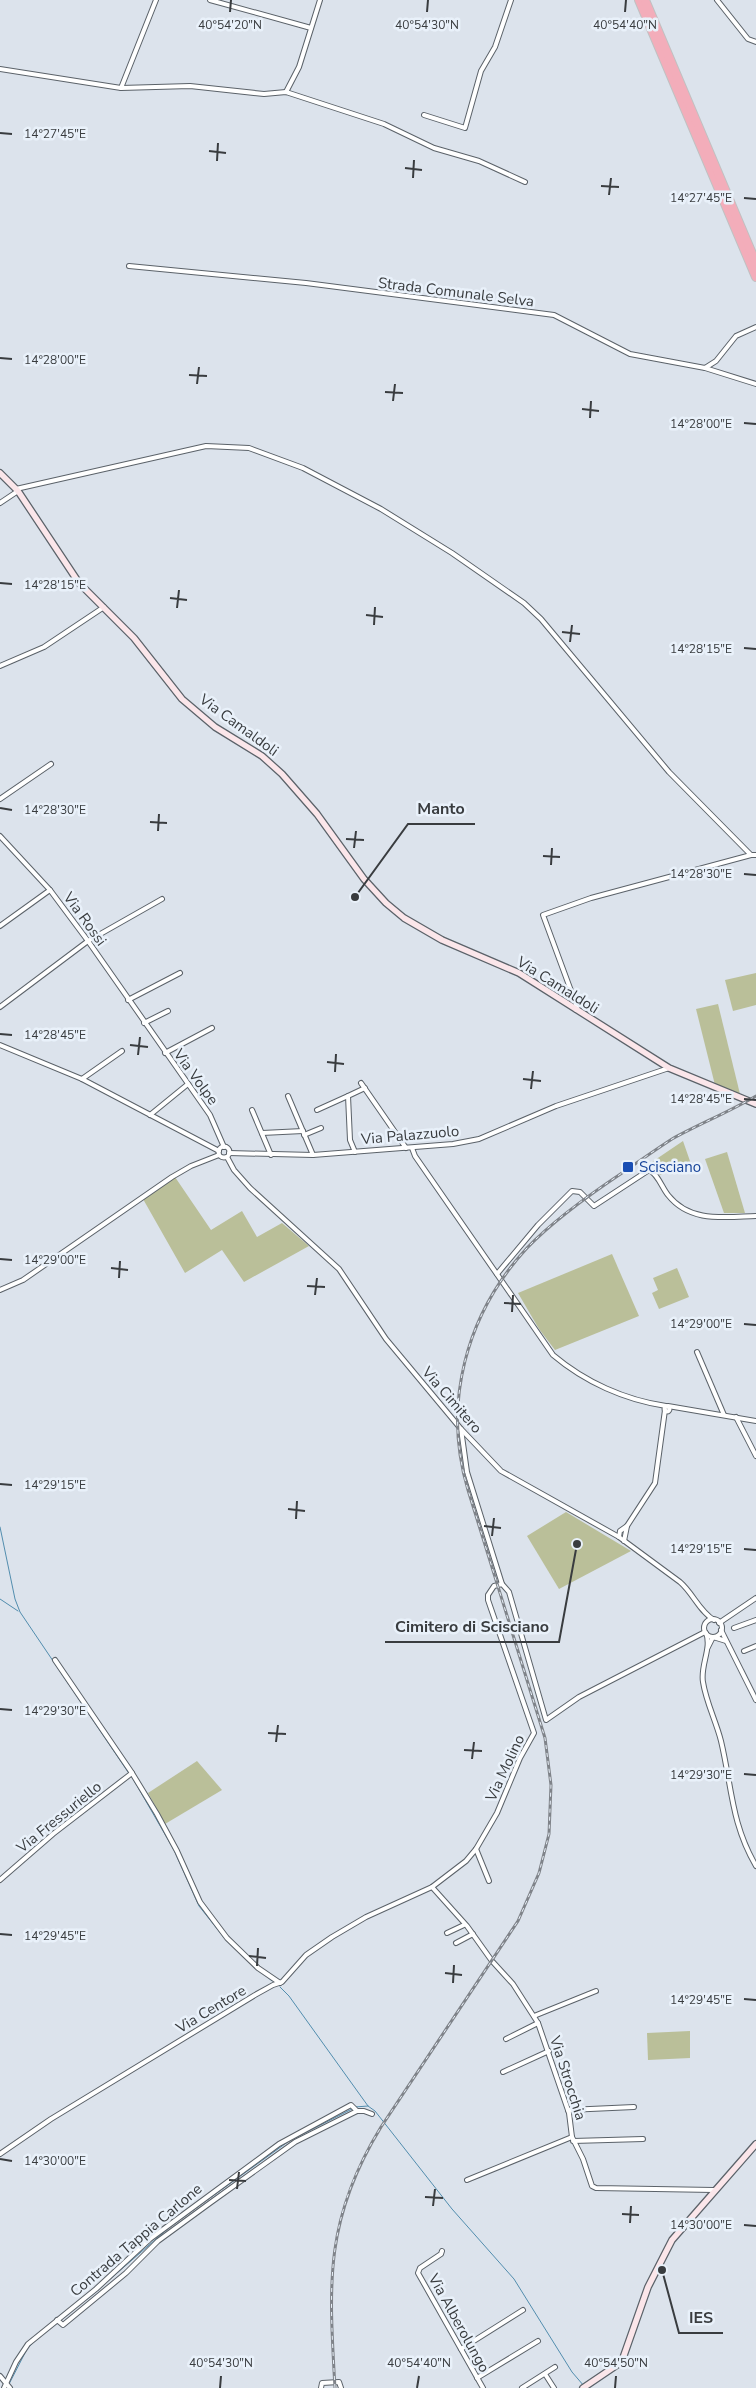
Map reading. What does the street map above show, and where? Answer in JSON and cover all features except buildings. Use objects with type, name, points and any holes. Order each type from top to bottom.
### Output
[{"type":"highway","points":[[639,0],[756,277]]},
{"type":"highway","points":[[645,0],[756,263]]},
{"type":"street","points":[[121,88],[156,0]]},
{"type":"street","points":[[210,0],[311,28]]},
{"type":"street","points":[[286,92],[299,67],[320,0]]},
{"type":"street","points":[[424,115],[465,128],[481,71],[495,47],[511,0]]},
{"type":"street","points":[[717,0],[748,39],[756,42]]},
{"type":"street","points":[[0,69],[121,88],[190,86],[264,94],[286,92],[384,124],[434,148],[479,161],[525,182]]},
{"type":"street","name":"Strada Comunale Selva","points":[[129,266],[306,283],[554,315],[630,354],[705,368],[756,384]]},
{"type":"street","points":[[705,368],[716,361],[736,336],[756,328]]},
{"type":"street","points":[[0,503],[17,490],[206,446],[249,448],[303,468],[404,522],[524,603],[541,619],[614,704],[669,772],[754,855]]},
{"type":"street","name":"Via Camaldoli","points":[[0,473],[17,490],[79,583],[134,638],[191,707],[215,727],[262,756],[282,774],[316,814],[364,879],[386,903],[418,927],[519,973],[669,1068],[756,1104]]},
{"type":"street","points":[[0,666],[44,647],[104,607]]},
{"type":"street","points":[[0,799],[51,764]]},
{"type":"street","name":"Via Rossi","points":[[0,836],[50,890],[88,941],[144,1023]]},
{"type":"street","points":[[576,1010],[577,1007],[543,915],[591,898],[754,855]]},
{"type":"street","points":[[0,926],[50,890]]},
{"type":"street","points":[[0,1007],[88,941],[162,899]]},
{"type":"street","points":[[128,1000],[180,973]]},
{"type":"street","points":[[144,1023],[168,1011]]},
{"type":"street","name":"Via Volpe","points":[[144,1023],[210,1115],[228,1155]]},
{"type":"street","points":[[165,1053],[212,1028]]},
{"type":"street","points":[[0,1045],[82,1079],[219,1153]]},
{"type":"street","points":[[82,1079],[122,1051]]},
{"type":"street","name":"Via Palazzuolo","points":[[219,1153],[222,1157],[228,1155],[313,1155],[452,1144],[479,1138],[556,1106],[669,1068]]},
{"type":"street","points":[[361,1083],[406,1148]]},
{"type":"street","points":[[150,1115],[188,1084]]},
{"type":"street","points":[[316,1110],[364,1088]]},
{"type":"street","points":[[288,1096],[313,1155]]},
{"type":"street","points":[[348,1096],[350,1140],[355,1152]]},
{"type":"street","points":[[252,1110],[271,1155]]},
{"type":"street","points":[[262,1133],[303,1133],[321,1128]]},
{"type":"street","points":[[0,1290],[23,1280],[172,1177],[219,1153],[224,1147]]},
{"type":"street","points":[[412,1148],[415,1156],[453,1208],[553,1355],[575,1374],[597,1386],[667,1409],[678,1408],[756,1421]]},
{"type":"street","name":"Via Cimitero","points":[[228,1155],[234,1170],[250,1188],[339,1270],[386,1339],[461,1429],[501,1471],[619,1537],[680,1582],[689,1590],[702,1609]]},
{"type":"street","points":[[497,1274],[538,1224],[572,1191],[580,1192],[594,1206],[649,1170],[654,1174],[672,1200],[690,1213],[714,1217],[756,1216]]},
{"type":"street","points":[[697,1352],[724,1415]]},
{"type":"street","points":[[624,1541],[627,1526],[654,1483],[667,1409]]},
{"type":"street","points":[[736,1417],[756,1456]]},
{"type":"street","points":[[461,1429],[467,1472],[502,1584],[509,1592],[546,1720],[579,1697],[705,1632]]},
{"type":"street","points":[[619,1537],[627,1526]]},
{"type":"street","points":[[608,1531],[623,1529]]},
{"type":"street","name":"Via Molino","points":[[432,1887],[452,1874],[476,1849],[497,1813],[520,1758],[534,1733],[488,1600],[492,1588],[502,1584]]},
{"type":"street","points":[[720,1623],[756,1598]]},
{"type":"street","points":[[702,1609],[720,1623]]},
{"type":"street","points":[[702,1609],[708,1642],[703,1681],[721,1741],[732,1808],[742,1840],[756,1866]]},
{"type":"street","points":[[705,1625],[708,1621],[714,1620]]},
{"type":"street","points":[[734,1628],[756,1620]]},
{"type":"street","points":[[720,1623],[726,1641],[756,1700]]},
{"type":"street","points":[[705,1654],[713,1637],[718,1635],[721,1630]]},
{"type":"street","points":[[705,1632],[726,1641]]},
{"type":"street","points":[[744,1651],[756,1646]]},
{"type":"street","points":[[55,1660],[132,1773],[177,1851],[200,1902],[227,1938],[258,1968],[280,1983]]},
{"type":"street","name":"Via Fressuriello","points":[[0,1880],[53,1834],[132,1773]]},
{"type":"street","points":[[476,1849],[489,1881]]},
{"type":"street","name":"Via Centore","points":[[0,2154],[51,2119],[273,1985],[280,1983],[306,1956],[332,1937],[366,1917],[432,1887]]},
{"type":"street","name":"Via Strocchia","points":[[432,1887],[474,1934],[492,1960],[513,1984],[538,2023],[568,2110],[573,2131],[572,2139],[584,2159],[590,2183],[595,2187],[714,2190]]},
{"type":"street","points":[[447,1933],[464,1925]]},
{"type":"street","points":[[456,1943],[474,1934]]},
{"type":"street","points":[[534,2016],[596,1991]]},
{"type":"street","points":[[506,2039],[538,2023]]},
{"type":"street","points":[[503,2072],[549,2051]]},
{"type":"street","name":"Contrada Tappia Carlone","points":[[7,2386],[28,2344],[184,2211],[279,2144],[351,2105],[357,2111]]},
{"type":"street","points":[[568,2110],[634,2107]]},
{"type":"street","points":[[57,2320],[62,2325],[112,2285],[158,2241],[291,2144],[357,2111],[372,2114]]},
{"type":"street","points":[[467,2180],[572,2139],[643,2139]]},
{"type":"street","points":[[583,2388],[617,2365],[624,2358],[648,2287],[660,2259],[682,2227],[756,2144]]},
{"type":"street","name":"Via Alberolungo","points":[[442,2251],[442,2254],[420,2268],[418,2273],[483,2388]]},
{"type":"street","points":[[461,2349],[524,2310]]},
{"type":"street","points":[[477,2378],[538,2341]]},
{"type":"street","points":[[522,2388],[555,2368]]},
{"type":"street","points":[[545,2374],[554,2388]]},
{"type":"street","points":[[0,2376],[7,2386]]},
{"type":"street","points":[[321,2388],[322,2383],[326,2381],[339,2382],[342,2388]]},
{"type":"green space","points":[[756,973],[756,1005],[733,1011],[725,980]]},
{"type":"green space","points":[[718,1004],[740,1094],[715,1085],[696,1009]]},
{"type":"green space","points":[[683,1141],[691,1164],[660,1175],[655,1167],[649,1164]]},
{"type":"green space","points":[[727,1152],[745,1213],[724,1213],[705,1159]]},
{"type":"green space","points":[[175,1177],[211,1230],[242,1211],[257,1237],[282,1223],[309,1246],[244,1282],[222,1250],[185,1273],[143,1199]]},
{"type":"green space","points":[[612,1254],[639,1316],[555,1350],[539,1329],[518,1293]]},
{"type":"green space","points":[[677,1268],[689,1297],[659,1309],[652,1293],[658,1290],[653,1278]]},
{"type":"green space","points":[[566,1512],[631,1551],[559,1589],[527,1536]]},
{"type":"green space","points":[[197,1761],[222,1790],[165,1824],[148,1793]]},
{"type":"green space","points":[[690,2031],[690,2058],[648,2060],[647,2033]]},
{"type":"waterway","points":[[0,1527],[15,1599],[20,1612],[128,1772]]},
{"type":"waterway","points":[[0,1599],[18,1611]]},
{"type":"waterway","points":[[132,1777],[174,1850],[199,1906],[226,1940],[252,1964]]},
{"type":"waterway","points":[[263,1973],[272,1981]]},
{"type":"waterway","points":[[280,1987],[289,1996],[368,2106],[375,2111],[452,2209],[514,2279],[572,2372],[584,2386]]},
{"type":"waterway","points":[[355,2107],[368,2106]]},
{"type":"waterway","points":[[86,2300],[171,2226],[289,2141],[352,2109]]},
{"type":"waterway","points":[[7,2388],[27,2349],[38,2338]]},
{"type":"railway","points":[[335,2388],[332,2316],[334,2253],[349,2192],[362,2161],[381,2127],[518,1921],[539,1873],[549,1834],[551,1785],[545,1738],[468,1490],[461,1458],[458,1425],[459,1393],[465,1362],[475,1331],[488,1302],[506,1274],[527,1248],[561,1217],[672,1139],[756,1096]]},
{"type":"place","name":"Manto","points":[[355,897]]},
{"type":"place","name":"Scisciano","points":[[628,1167]]},
{"type":"place","name":"Cimitero di Scisciano","points":[[577,1544]]},
{"type":"place","name":"IES","points":[[662,2270]]}]
